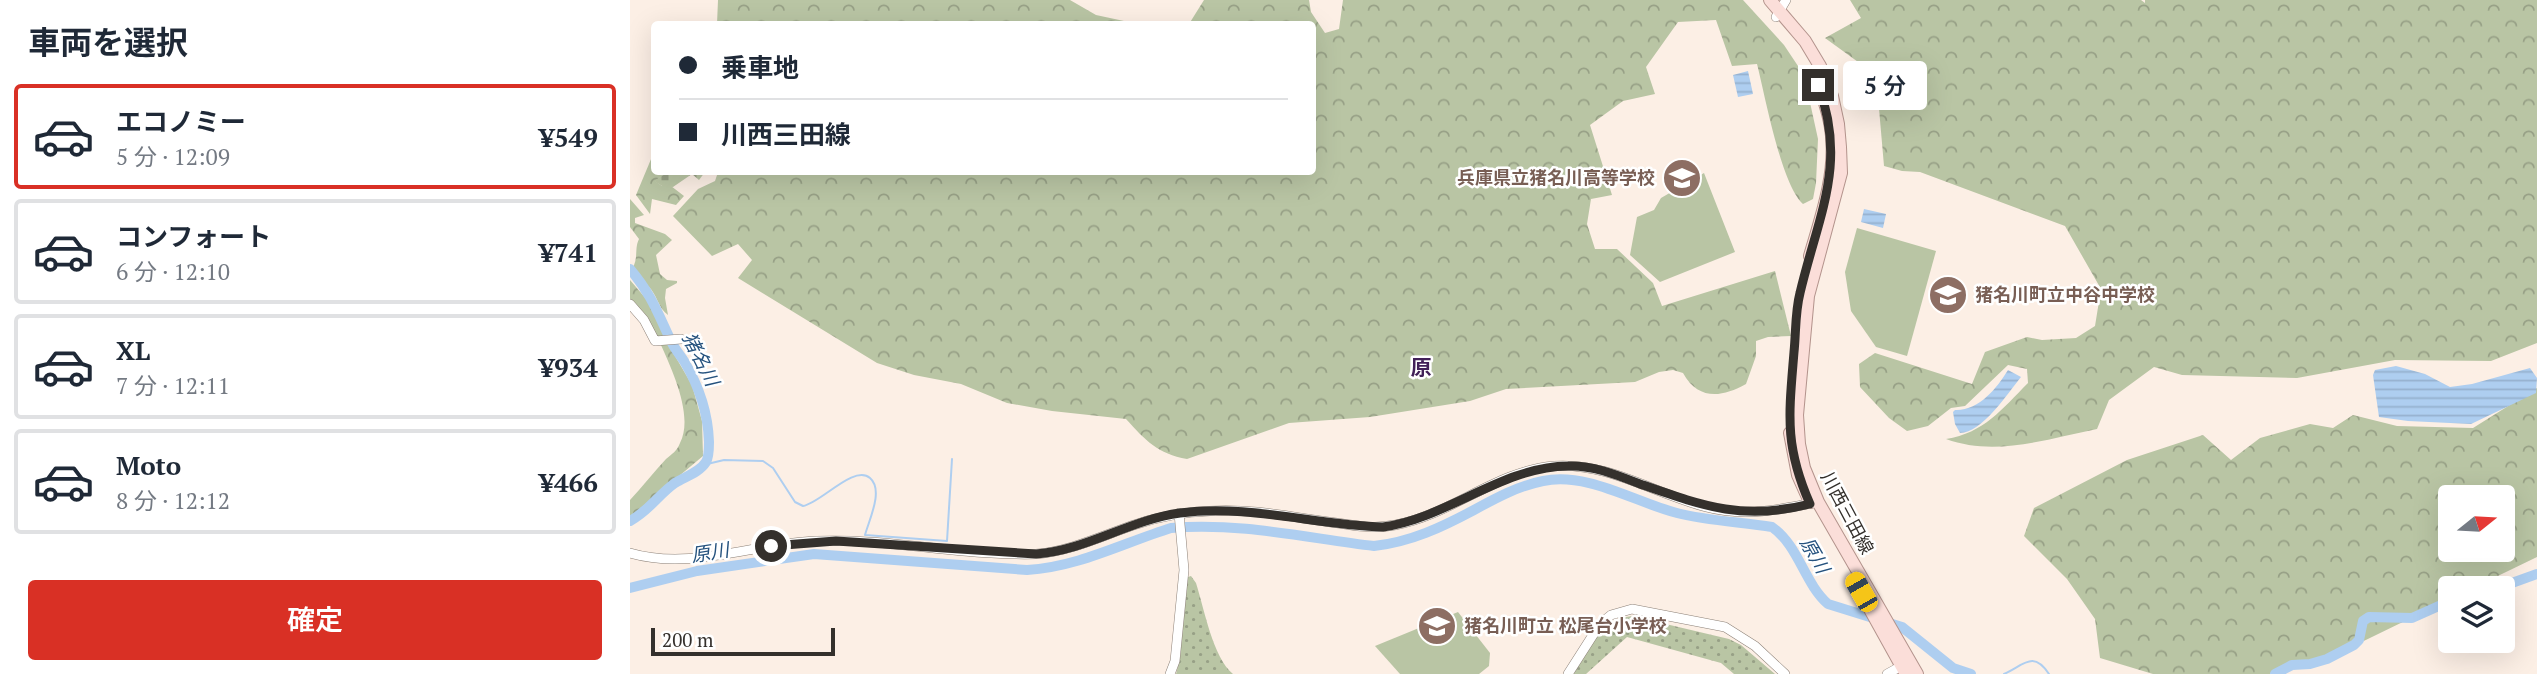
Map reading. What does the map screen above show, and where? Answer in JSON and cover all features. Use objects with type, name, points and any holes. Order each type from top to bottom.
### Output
[{"type":"main road","name":"川西三田線","points":[[1760,0],[1781,9]]},
{"type":"main road","name":"川西三田線","points":[[1770,0],[1781,9],[1820,66],[1832,96],[1839,135],[1841,173],[1808,296],[1797,415],[1804,468],[1814,503],[1906,667],[1917,674]]},
{"type":"street","points":[[630,304],[644,320],[655,341],[681,339]]},
{"type":"street","points":[[630,553],[657,558],[692,558],[792,543],[836,541],[1036,554],[1063,551],[1135,524],[1179,513],[1215,510],[1383,527],[1407,523],[1433,514],[1531,470],[1568,466],[1593,468],[1720,510],[1768,511],[1814,503]]},
{"type":"street","points":[[1170,674],[1175,661],[1184,570],[1179,513]]},
{"type":"street","points":[[1568,674],[1600,624],[1611,615],[1632,609],[1725,627],[1755,646],[1785,674]]},
{"type":"street","points":[[1887,674],[1906,667]]},
{"type":"green space","points":[[718,0],[1070,0],[1096,15],[1124,21],[717,21]]},
{"type":"green space","points":[[1204,0],[1309,0],[1311,12],[1325,33],[1339,29],[1343,0],[1743,0],[1784,45],[1804,75],[1818,139],[1813,199],[1803,204],[1788,178],[1757,64],[1732,66],[1716,20],[1678,22],[1646,67],[1655,94],[1623,101],[1590,125],[1612,195],[1591,199],[1587,224],[1595,249],[1617,249],[1653,283],[1662,306],[1775,271],[1791,336],[1768,337],[1756,341],[1756,356],[1746,384],[1719,394],[1703,392],[1689,382],[1683,373],[1673,370],[1659,372],[1635,382],[1506,389],[1470,401],[1370,417],[1289,423],[1187,459],[1168,454],[1153,445],[1126,419],[1007,403],[961,384],[914,375],[877,363],[738,278],[752,260],[738,244],[712,256],[673,216],[698,189],[715,181],[717,175],[1316,175],[1316,21],[1191,21]]},
{"type":"green space","points":[[1850,0],[2141,0],[2145,3],[2145,0],[2537,0],[2537,343],[2491,361],[2395,360],[2297,378],[2182,375],[2154,367],[2109,400],[2097,429],[2021,445],[1983,446],[1946,439],[1982,426],[2028,383],[2027,369],[2008,365],[1965,406],[1951,408],[1928,426],[1907,431],[1889,418],[1860,387],[1859,364],[1875,353],[1972,384],[1985,352],[2027,337],[2042,340],[2076,338],[2095,326],[2101,289],[2065,226],[1920,172],[1884,166],[1878,97],[1865,67],[1825,38],[1861,18]]},
{"type":"green space","points":[[651,159],[651,175],[664,175],[655,181],[662,186],[671,186],[684,196],[676,205],[652,199],[650,214],[636,195]]},
{"type":"green space","points":[[1704,173],[1735,252],[1660,282],[1630,255],[1637,217],[1654,210],[1661,198]]},
{"type":"green space","points":[[663,175],[691,175],[673,187],[662,186],[654,181]]},
{"type":"green space","points":[[630,199],[644,215],[635,218],[635,223],[665,234],[672,240],[656,255],[660,274],[667,280],[677,281],[666,289],[668,315],[651,289],[632,269],[639,239],[630,227]]},
{"type":"green space","points":[[1857,228],[1936,251],[1907,356],[1876,347],[1851,311],[1845,272]]},
{"type":"green space","points":[[630,280],[653,307],[664,332],[663,336],[657,337],[646,316],[630,299]]},
{"type":"green space","points":[[668,344],[692,385],[702,421],[703,456],[630,517],[630,500],[676,450],[684,432],[680,393],[661,345]]},
{"type":"green space","points":[[2537,388],[2537,557],[2498,576],[2438,576],[2438,605],[2335,655],[2299,663],[2279,674],[2153,674],[2100,658],[2095,619],[2067,579],[2024,536],[2034,508],[2127,460],[2203,435],[2231,460],[2260,438],[2310,424],[2333,428],[2353,415],[2397,426],[2473,428]]},
{"type":"green space","points":[[1191,576],[1196,583],[1220,657],[1233,674],[1176,674],[1180,658],[1185,578]]},
{"type":"green space","name":"猪名川町立 松尾台小学校","points":[[1458,612],[1490,653],[1489,666],[1479,674],[1400,674],[1375,646]]},
{"type":"green space","points":[[1632,616],[1729,639],[1741,645],[1775,674],[1734,674],[1721,663],[1627,637],[1586,674],[1571,674],[1603,629],[1621,618]]},
{"type":"water","points":[[1748,71],[1753,94],[1738,97],[1733,75]]},
{"type":"water","points":[[1864,209],[1886,214],[1883,228],[1861,222]]},
{"type":"water","points":[[2396,366],[2425,374],[2450,387],[2472,384],[2530,368],[2537,378],[2536,393],[2471,424],[2379,417],[2373,375],[2375,370]]},
{"type":"water","points":[[2008,370],[2021,377],[1986,420],[1960,433],[1953,412],[1979,403],[1993,391]]},
{"type":"waterway","name":"猪名川","points":[[630,269],[649,296],[694,380],[705,410],[709,442],[708,458],[703,466],[675,483],[630,521]]},
{"type":"waterway","points":[[703,465],[724,460],[763,461],[773,468],[795,502],[803,506],[847,480],[863,475],[870,478],[876,490],[865,535],[947,541],[952,459]]},
{"type":"waterway","name":"原川","points":[[630,588],[697,571],[814,554],[1027,570],[1046,568],[1082,559],[1171,528],[1247,529],[1374,546],[1426,533],[1525,486],[1560,479],[1594,484],[1689,516],[1772,527],[1789,544],[1813,586],[1828,604],[1902,627],[1953,668],[1971,674]]},
{"type":"waterway","points":[[2515,582],[2537,574]]},
{"type":"waterway","points":[[2275,674],[2292,665],[2327,659],[2354,645],[2359,640],[2363,621],[2369,617],[2412,618],[2438,606]]},
{"type":"waterway","points":[[2004,674],[2033,661],[2049,674]]},
{"type":"place","name":"兵庫県立猪名川高等学校","points":[[1682,178]]},
{"type":"place","name":"猪名川町立中谷中学校","points":[[1948,295]]},
{"type":"place","name":"猪名川町立 松尾台小学校","points":[[1437,626]]},
{"type":"district","name":"原","points":[[1421,368]]},
{"type":"route","points":[[771,546],[836,541],[1021,555],[1049,553],[1083,545],[1135,524],[1165,516],[1215,510],[1383,527],[1407,523],[1433,514],[1514,476],[1551,466],[1593,468],[1720,510],[1768,511],[1810,504],[1793,458],[1789,413],[1799,296],[1831,174],[1832,138],[1826,105],[1818,85]]}]
